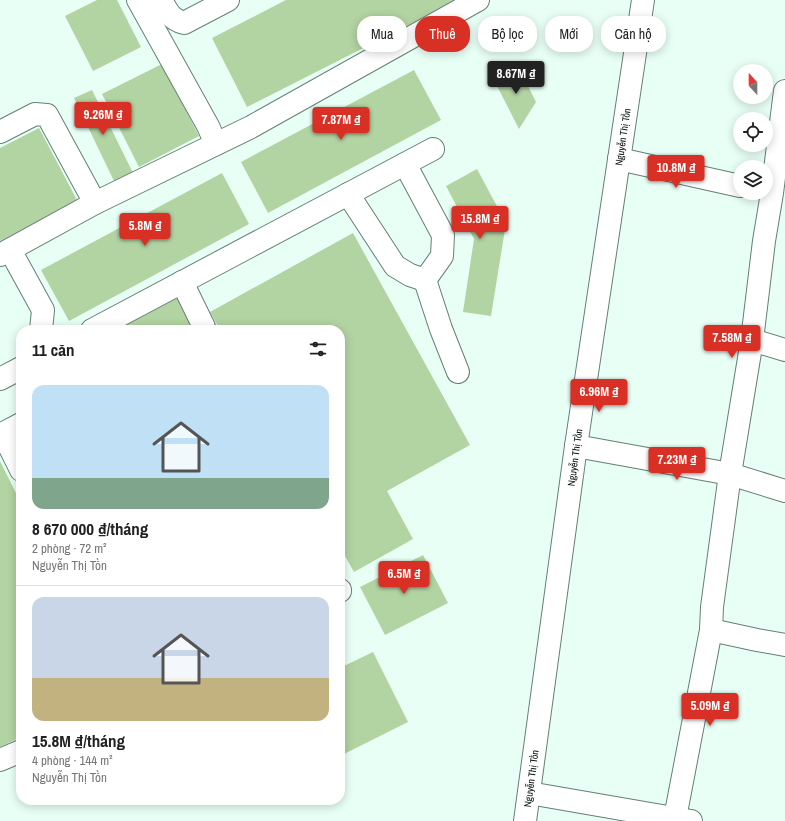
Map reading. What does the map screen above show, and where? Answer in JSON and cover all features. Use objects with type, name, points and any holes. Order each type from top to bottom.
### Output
[{"type":"street","points":[[138,0],[208,126],[216,144]]},
{"type":"street","points":[[161,0],[168,13],[175,21],[184,23],[228,0]]},
{"type":"street","points":[[42,325],[43,310],[5,252],[95,203],[251,128],[478,0]]},
{"type":"street","name":"Nguyễn Thị Tồn","points":[[525,821],[576,446],[643,0]]},
{"type":"street","points":[[529,793],[683,820],[711,630],[712,607],[730,474],[752,340],[764,241],[774,194],[785,91]]},
{"type":"street","points":[[0,132],[35,114],[48,115],[95,203]]},
{"type":"street","points":[[101,325],[433,149]]},
{"type":"street","points":[[619,159],[733,184]]},
{"type":"street","points":[[405,164],[443,235],[442,256],[425,280]]},
{"type":"street","points":[[348,194],[395,266],[410,275],[425,280]]},
{"type":"street","points":[[425,280],[441,329],[458,372]]},
{"type":"street","points":[[182,282],[201,325]]},
{"type":"street","points":[[752,340],[785,350]]},
{"type":"street","points":[[0,379],[16,371]]},
{"type":"street","points":[[8,431],[16,455]]},
{"type":"street","points":[[576,446],[730,474],[785,491]]},
{"type":"street","points":[[711,630],[785,645]]},
{"type":"street","points":[[0,760],[16,753]]},
{"type":"building","points":[[97,0],[117,0],[141,47],[93,71],[65,16]]},
{"type":"building","points":[[286,0],[458,0],[426,16],[415,16],[415,22],[407,26],[407,16],[357,16],[357,51],[247,107],[212,38]]},
{"type":"building","points":[[162,64],[199,136],[139,167],[102,94]]},
{"type":"building","points":[[519,68],[536,102],[519,129],[494,80]]},
{"type":"building","points":[[414,70],[441,120],[268,213],[241,162]]},
{"type":"building","points":[[92,90],[133,173],[114,181],[74,98]]},
{"type":"building","points":[[39,128],[77,200],[0,241],[0,148]]},
{"type":"building","points":[[477,169],[506,223],[491,316],[463,312],[474,239],[446,186]]},
{"type":"building","points":[[222,173],[249,224],[69,321],[41,270]]},
{"type":"building","points":[[353,233],[470,445],[387,491],[413,539],[354,572],[345,556],[345,325],[217,325],[210,312]]},
{"type":"building","points":[[178,294],[194,323],[190,325],[121,325]]},
{"type":"building","points":[[0,461],[16,493],[16,739],[0,747]]},
{"type":"building","points":[[423,555],[448,603],[385,635],[360,587]]},
{"type":"building","points":[[373,652],[408,722],[345,754],[345,666]]}]
